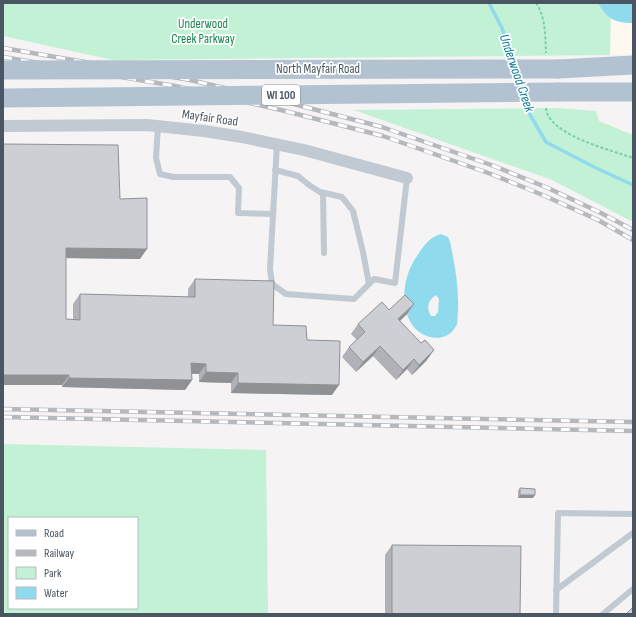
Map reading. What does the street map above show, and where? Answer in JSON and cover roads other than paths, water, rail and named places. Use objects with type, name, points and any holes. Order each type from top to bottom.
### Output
[{"type":"main road","name":"North Mayfair Road","points":[[3,70],[558,69],[633,65]]},
{"type":"main road","name":"North Mayfair Road","points":[[3,98],[633,92]]},
{"type":"street","name":"Mayfair Road","points":[[3,126],[158,126],[242,137],[277,144],[407,178]]},
{"type":"lane","points":[[158,126],[156,158],[160,174],[173,177],[230,177],[239,188],[238,213],[273,214]]},
{"type":"lane","points":[[277,144],[270,269],[272,284],[286,294],[354,299],[374,279],[396,283],[407,178]]},
{"type":"lane","points":[[275,170],[298,176],[309,186],[323,193],[342,197],[353,211],[363,252],[368,284]]},
{"type":"lane","points":[[323,193],[324,253]]},
{"type":"lane","points":[[556,614],[558,513],[633,514]]},
{"type":"lane","points":[[556,590],[633,533]]},
{"type":"lane","points":[[603,614],[633,589]]},
{"type":"water","points":[[598,3],[633,3],[633,23],[621,22],[612,19],[605,13]]},
{"type":"water","points":[[441,234],[448,237],[450,242],[454,259],[458,294],[458,312],[457,324],[453,331],[447,335],[434,338],[415,329],[407,315],[404,298],[406,280],[413,263],[427,243],[437,235]],"holes":[[[436,295],[439,299],[438,312],[435,316],[431,316],[428,307],[429,304]]]},
{"type":"waterway","name":"Underwood Creek","points":[[489,3],[502,28],[513,63]]},
{"type":"waterway","name":"Underwood Creek","points":[[524,97],[529,113],[546,142],[633,185]]},
{"type":"railway","points":[[3,48],[190,80],[286,102],[382,127],[494,166],[548,188],[633,230]]},
{"type":"railway","points":[[3,57],[175,86],[281,110],[383,136],[491,174],[545,196],[598,220],[633,240]]},
{"type":"railway","points":[[3,409],[633,422]]},
{"type":"railway","points":[[3,417],[633,431]]},
{"type":"park label","name":"Underwood Creek Parkway","points":[[203,32]]}]
